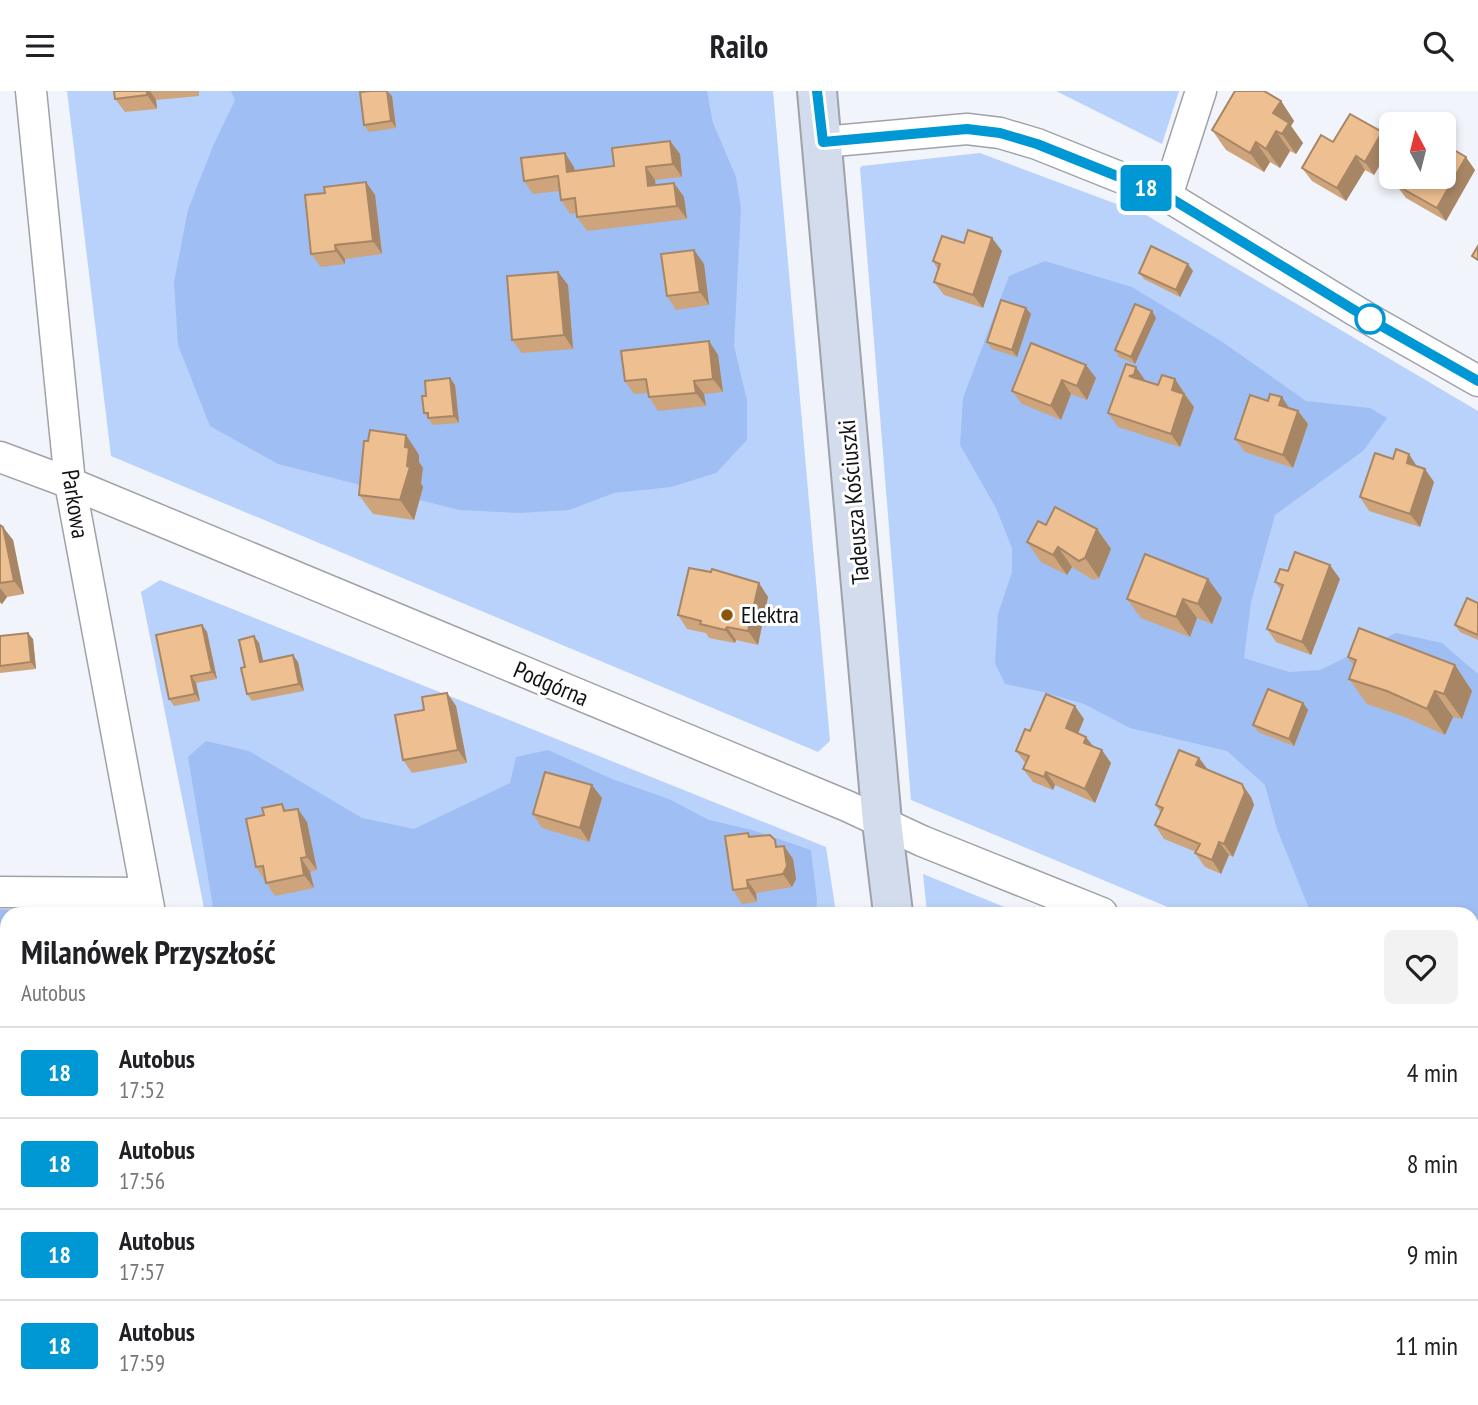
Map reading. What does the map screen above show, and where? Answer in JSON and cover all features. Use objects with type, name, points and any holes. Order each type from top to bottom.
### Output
[{"type":"street","name":"Parkowa","points":[[31,91],[70,483],[148,903]]},
{"type":"street","name":"Tadeusza Kościuszki","points":[[817,91],[882,821],[892,907]]},
{"type":"street","points":[[1167,196],[1201,91]]},
{"type":"street","points":[[823,142],[967,129],[1000,133],[1037,144],[1167,196],[1369,319],[1478,381]]},
{"type":"street","name":"Podgórna","points":[[0,457],[70,483],[882,821],[922,841],[1087,907]]},
{"type":"street","points":[[0,893],[148,903]]},
{"type":"shaded area","points":[[67,91],[773,91],[830,741],[818,752],[111,456]]},
{"type":"shaded area","points":[[231,91],[707,91],[713,123],[736,177],[741,208],[734,346],[747,400],[747,440],[716,473],[671,487],[614,493],[569,510],[519,513],[459,510],[278,464],[210,426],[178,345],[174,282],[188,210],[213,146],[235,100]]},
{"type":"shaded area","points":[[1056,91],[1179,91],[1162,144]]},
{"type":"shaded area","points":[[980,153],[1146,215],[1478,411],[1478,907],[1168,907],[911,800],[860,168]]},
{"type":"shaded area","points":[[1045,261],[1132,287],[1224,343],[1306,401],[1370,408],[1387,418],[1363,451],[1275,515],[1251,602],[1244,658],[1289,672],[1320,670],[1396,633],[1442,643],[1478,674],[1478,907],[1308,907],[1277,829],[1265,785],[1227,751],[1130,728],[1084,704],[1005,684],[995,663],[998,614],[1012,572],[1012,548],[996,508],[960,445],[963,398],[1009,276]]},
{"type":"shaded area","points":[[160,580],[826,847],[835,907],[204,907],[141,592]]},
{"type":"shaded area","points":[[206,741],[249,751],[362,818],[414,829],[510,783],[516,757],[548,750],[612,779],[669,799],[709,820],[752,830],[811,850],[816,907],[213,907],[188,757]]},
{"type":"shaded area","points":[[923,874],[1004,907],[926,907]]},
{"type":"building","points":[[114,91],[147,91],[147,95],[115,99]]},
{"type":"building","points":[[387,91],[391,121],[364,125],[360,92]]},
{"type":"building","points":[[1235,91],[1264,91],[1281,101],[1273,113],[1289,123],[1282,134],[1276,131],[1266,149],[1256,142],[1250,153],[1212,130]]},
{"type":"building","points":[[1350,114],[1379,130],[1379,137],[1365,162],[1356,156],[1337,188],[1302,168],[1321,135],[1333,142]]},
{"type":"building","points":[[670,141],[673,164],[646,167],[648,186],[674,183],[677,206],[577,217],[575,198],[561,200],[558,176],[524,181],[521,158],[565,153],[567,172],[614,166],[612,148]]},
{"type":"building","points":[[1456,151],[1466,157],[1456,175]]},
{"type":"building","points":[[366,182],[373,241],[335,245],[336,251],[311,254],[305,195],[325,193],[324,187]]},
{"type":"building","points":[[1403,189],[1448,189],[1437,208]]},
{"type":"building","points":[[968,230],[992,238],[973,295],[934,282],[940,264],[933,261],[942,236],[964,243]]},
{"type":"building","points":[[1151,246],[1188,264],[1176,290],[1139,273]]},
{"type":"building","points":[[1478,246],[1478,260],[1472,256]]},
{"type":"building","points":[[694,250],[700,292],[667,296],[661,254]]},
{"type":"building","points":[[558,272],[564,335],[512,340],[507,276]]},
{"type":"building","points":[[1001,300],[1026,308],[1012,350],[987,342]]},
{"type":"building","points":[[1135,304],[1152,311],[1131,357],[1115,350]]},
{"type":"building","points":[[709,341],[713,379],[694,381],[696,393],[649,397],[646,379],[625,381],[621,351]]},
{"type":"building","points":[[1031,343],[1086,365],[1077,386],[1062,380],[1051,406],[1012,391]]},
{"type":"building","points":[[1126,364],[1136,367],[1134,375],[1129,376],[1158,385],[1162,375],[1175,379],[1172,390],[1184,394],[1171,434],[1108,413]]},
{"type":"building","points":[[450,378],[454,416],[428,418],[428,413],[424,413],[422,396],[426,396],[425,381]]},
{"type":"building","points":[[1270,394],[1282,397],[1279,405],[1298,411],[1283,455],[1235,439],[1250,395],[1268,401]]},
{"type":"building","points":[[370,430],[406,435],[405,447],[409,448],[407,466],[410,467],[400,500],[359,495],[364,441],[368,441]]},
{"type":"building","points":[[1396,449],[1409,454],[1407,463],[1425,469],[1410,514],[1360,497],[1375,453],[1393,459]]},
{"type":"building","points":[[1055,507],[1097,529],[1085,558],[1079,561],[1058,547],[1053,555],[1027,542],[1038,521],[1046,525]]},
{"type":"building","points":[[0,525],[3,527],[14,581],[0,583]]},
{"type":"building","points":[[1295,552],[1330,565],[1302,642],[1267,629],[1283,585],[1275,582],[1280,569],[1288,571]]},
{"type":"building","points":[[1145,554],[1208,579],[1198,604],[1183,599],[1176,617],[1127,599]]},
{"type":"building","name":"Elektra","points":[[689,568],[711,572],[712,569],[759,583],[748,631],[727,627],[725,630],[678,615]]},
{"type":"building","points":[[1467,598],[1478,603],[1478,635],[1455,625]]},
{"type":"building","points":[[202,625],[212,672],[191,676],[195,694],[169,699],[156,635]]},
{"type":"building","points":[[1359,628],[1455,665],[1444,694],[1435,691],[1427,709],[1387,691],[1349,679],[1356,660],[1348,657]]},
{"type":"building","points":[[28,633],[31,662],[0,666],[0,636]]},
{"type":"building","points":[[254,636],[260,662],[293,655],[299,684],[247,694],[241,668],[245,667],[239,640]]},
{"type":"building","points":[[1268,689],[1303,703],[1289,739],[1253,725]]},
{"type":"building","points":[[447,693],[458,750],[403,760],[395,715],[424,710],[422,697]]},
{"type":"building","points":[[1046,694],[1075,706],[1066,728],[1086,737],[1084,743],[1102,750],[1085,789],[1046,772],[1044,777],[1023,769],[1029,756],[1016,751],[1025,729],[1030,731]]},
{"type":"building","points":[[1179,750],[1199,758],[1196,765],[1242,784],[1245,792],[1224,844],[1219,842],[1212,860],[1195,853],[1200,844],[1155,825],[1163,808],[1156,805]]},
{"type":"building","points":[[545,772],[592,785],[580,828],[533,814]]},
{"type":"building","points":[[282,804],[284,811],[298,809],[307,857],[301,858],[304,875],[266,883],[263,866],[256,867],[246,819],[264,815],[262,808]]},
{"type":"building","points":[[748,833],[749,837],[770,835],[775,840],[776,847],[784,846],[787,866],[783,874],[747,880],[748,888],[733,890],[725,836]]},
{"type":"bus line","name":"18","points":[[817,91],[823,142],[967,129],[1000,133],[1037,144],[1167,196],[1369,319],[1478,381]]},
{"type":"place","name":"Elektra","points":[[727,615]]}]
